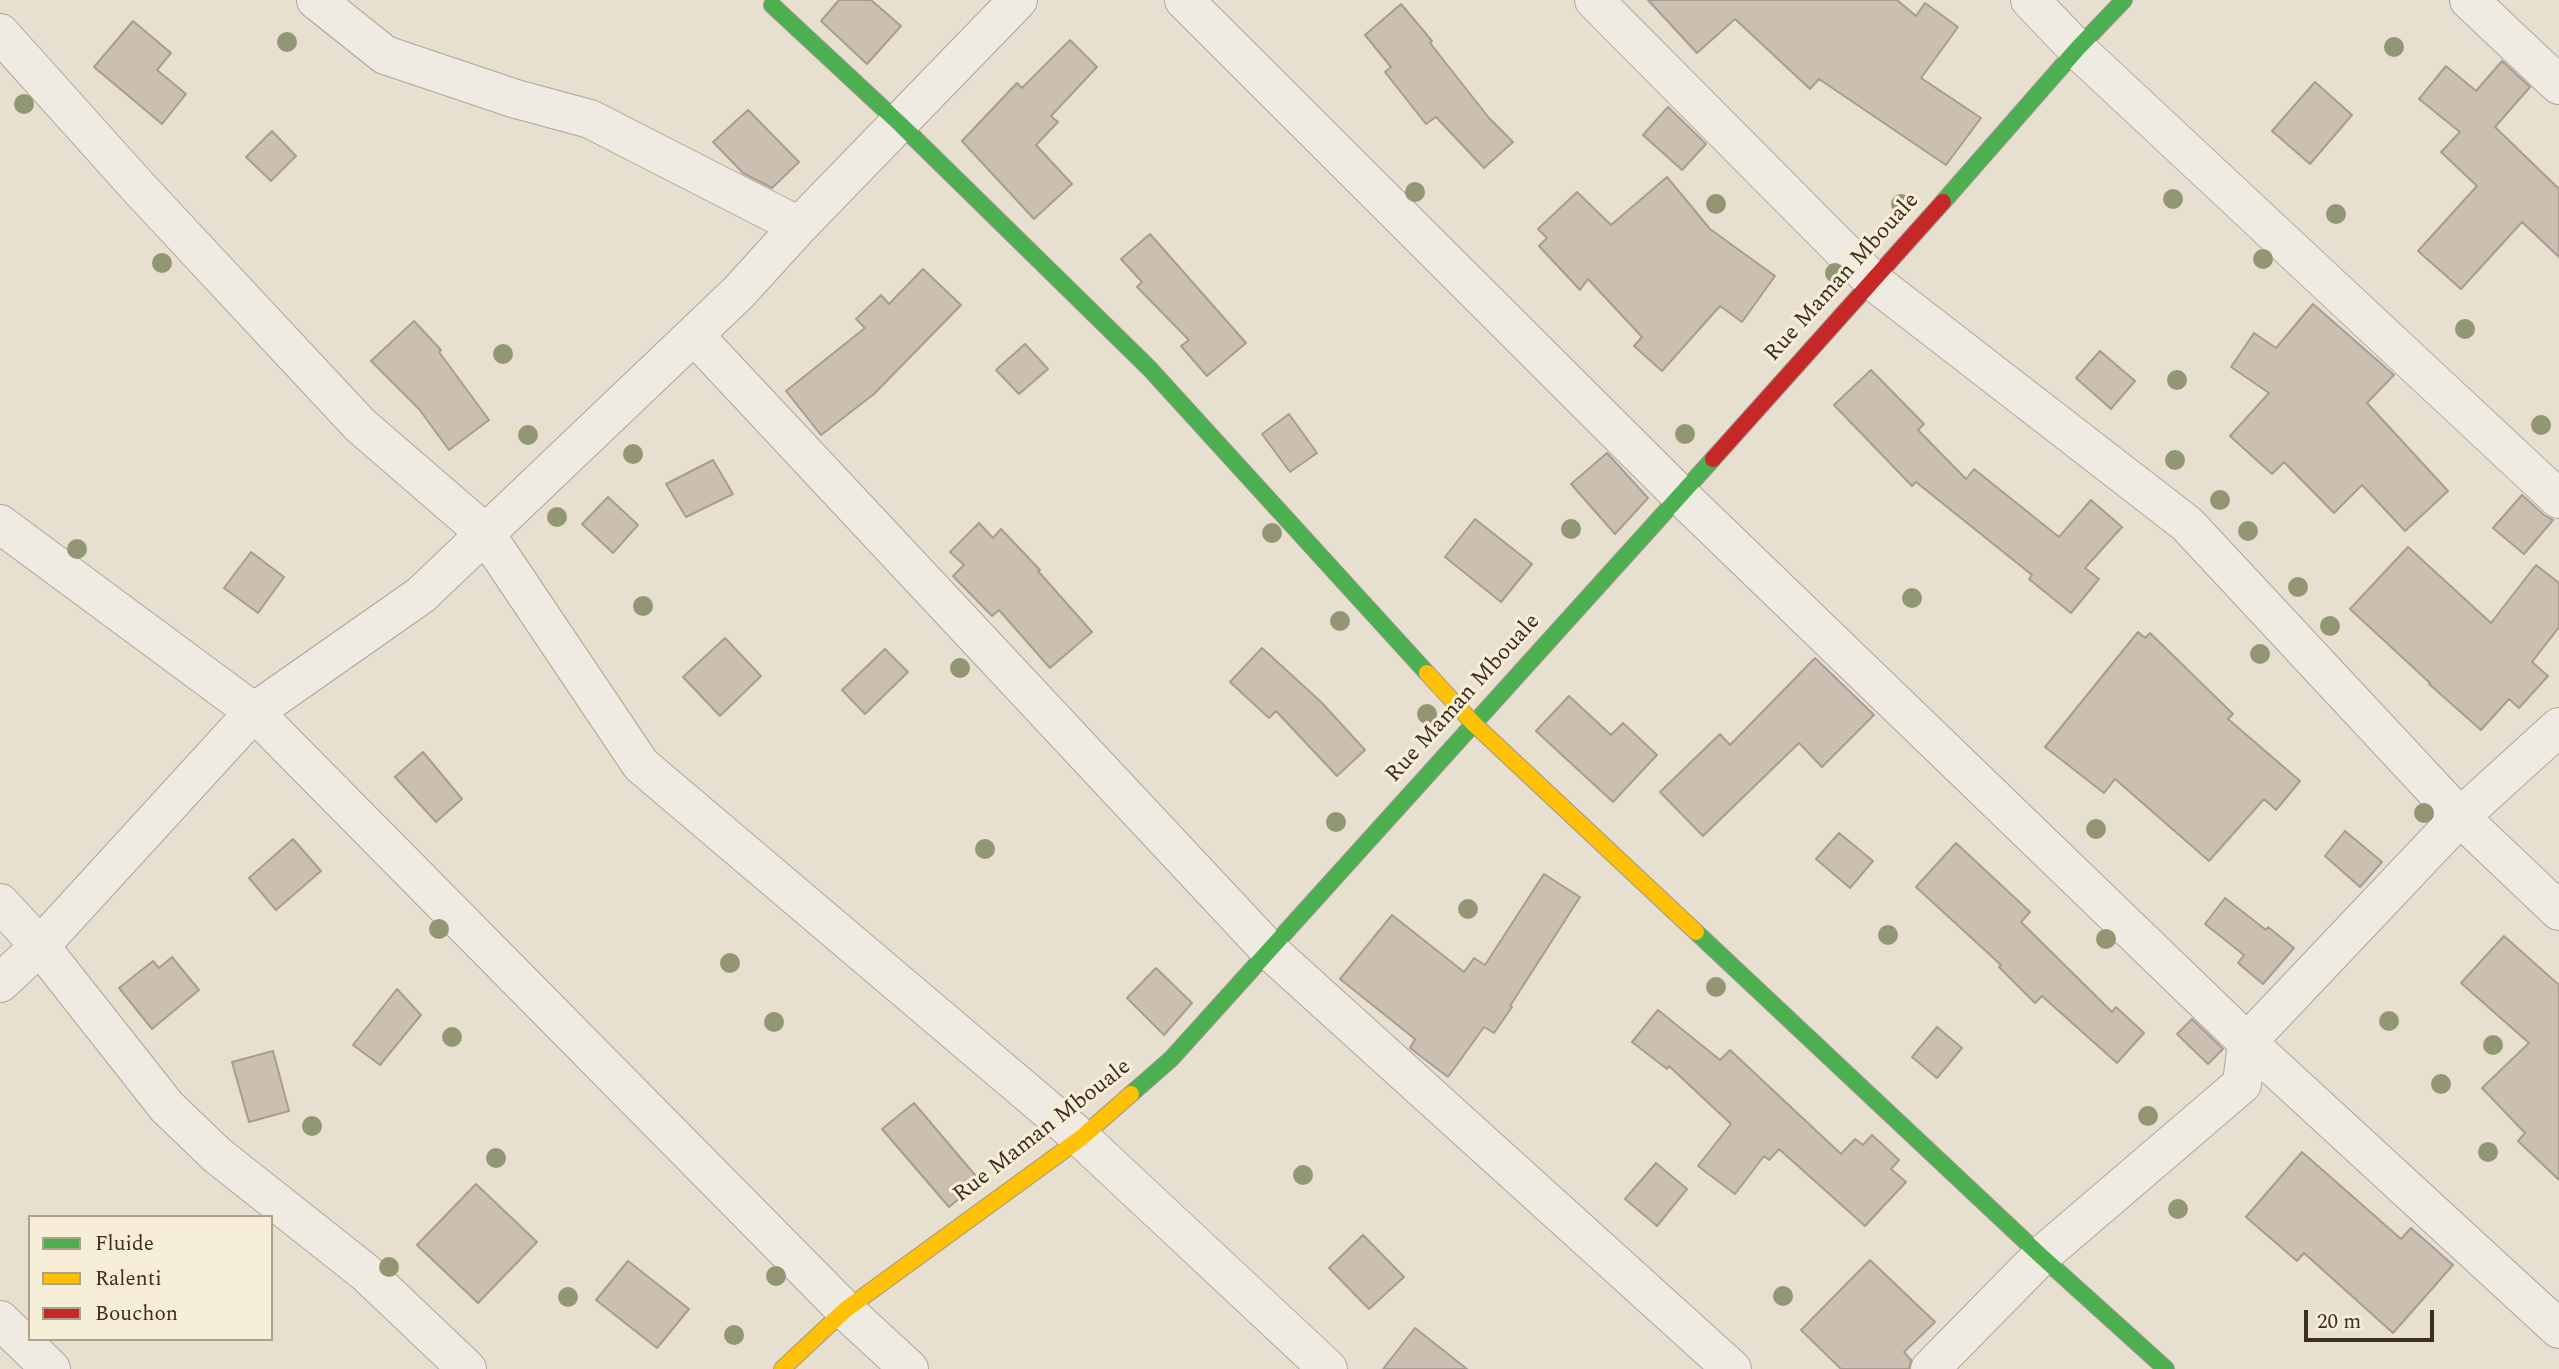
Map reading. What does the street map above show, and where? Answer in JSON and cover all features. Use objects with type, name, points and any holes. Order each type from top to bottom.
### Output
[{"type":"street","points":[[316,0],[385,55],[516,99],[590,119],[799,226]]},
{"type":"street","points":[[0,983],[40,946],[254,712],[421,595],[739,292],[799,226],[1018,0]]},
{"type":"street","points":[[1184,0],[1679,494],[2247,1042],[2559,1329]]},
{"type":"street","points":[[1594,0],[1873,281],[2187,524],[2460,817],[2559,911]]},
{"type":"street","points":[[2030,0],[2077,49],[2559,499]]},
{"type":"street","name":"Rue Maman Mbouale","points":[[782,1369],[845,1310],[1081,1138],[1171,1059],[1873,281],[2077,49],[2124,0]]},
{"type":"street","points":[[2469,0],[2559,85]]},
{"type":"street","points":[[772,5],[900,124],[1149,368],[1473,723],[2041,1256],[2166,1369]]},
{"type":"street","points":[[0,33],[139,188],[360,425],[485,533],[641,765],[1081,1138],[1328,1369]]},
{"type":"street","points":[[694,335],[1269,950],[1732,1369]]},
{"type":"street","points":[[0,524],[254,712],[845,1310],[909,1369]]},
{"type":"street","points":[[1930,1369],[2041,1256],[2242,1084],[2247,1042],[2460,817],[2559,727]]},
{"type":"street","points":[[0,903],[40,946],[167,1107],[218,1155],[366,1273],[467,1369]]},
{"type":"street","points":[[0,1320],[51,1369]]},
{"type":"building","points":[[839,0],[871,0],[901,26],[867,64],[821,21]]},
{"type":"building","points":[[1648,0],[1897,0],[1916,16],[1925,3],[1958,27],[1921,78],[1981,118],[1946,165],[1819,79],[1810,89],[1735,19],[1697,53]]},
{"type":"building","points":[[1401,4],[1489,118],[1513,142],[1484,168],[1436,117],[1426,124],[1385,72],[1391,67],[1365,35]]},
{"type":"building","points":[[133,21],[171,53],[157,70],[186,94],[162,124],[94,67]]},
{"type":"building","points":[[1070,40],[1097,67],[1051,116],[1058,122],[1036,145],[1072,184],[1034,219],[962,141],[1017,83],[1022,88]]},
{"type":"building","points":[[2502,61],[2530,87],[2495,127],[2559,189],[2559,257],[2522,222],[2461,289],[2418,251],[2477,186],[2441,152],[2460,132],[2419,99],[2446,66],[2476,91]]},
{"type":"building","points":[[2315,82],[2352,115],[2310,164],[2272,131]]},
{"type":"building","points":[[1668,107],[1706,144],[1682,170],[1643,135]]},
{"type":"building","points":[[748,110],[799,162],[772,188],[743,173],[713,142]]},
{"type":"building","points":[[272,131],[296,156],[271,181],[246,157]]},
{"type":"building","points":[[1667,177],[1710,229],[1775,276],[1742,322],[1720,306],[1662,371],[1634,346],[1642,337],[1588,279],[1580,290],[1539,246],[1547,238],[1538,229],[1577,192],[1611,225]]},
{"type":"building","points":[[1150,234],[1246,343],[1207,376],[1181,346],[1189,340],[1137,287],[1142,282],[1121,259]]},
{"type":"building","points":[[923,269],[961,305],[874,394],[821,435],[786,391],[865,328],[856,319],[881,295],[889,304]]},
{"type":"building","points":[[2313,304],[2394,375],[2367,403],[2448,491],[2405,531],[2362,485],[2334,513],[2284,462],[2272,474],[2230,436],[2269,393],[2231,367],[2254,333],[2276,348]]},
{"type":"building","points":[[414,321],[441,350],[439,352],[489,420],[449,450],[419,409],[371,361]]},
{"type":"building","points":[[1025,344],[1048,369],[1019,394],[996,370]]},
{"type":"building","points":[[2100,351],[2135,381],[2111,409],[2076,378]]},
{"type":"building","points":[[1871,370],[1924,424],[1918,430],[1966,479],[1974,469],[2059,537],[2091,500],[2122,527],[2085,568],[2099,579],[2071,613],[2029,579],[2032,575],[1916,482],[1912,486],[1834,405]]},
{"type":"building","points":[[1289,414],[1317,453],[1290,472],[1262,434]]},
{"type":"building","points":[[1607,453],[1648,498],[1615,534],[1571,484]]},
{"type":"building","points":[[713,460],[733,494],[686,517],[666,484]]},
{"type":"building","points":[[2522,495],[2553,520],[2524,554],[2493,528]]},
{"type":"building","points":[[608,497],[638,525],[613,553],[582,524]]},
{"type":"building","points":[[1475,519],[1532,564],[1501,602],[1445,557]]},
{"type":"building","points":[[979,523],[993,538],[1001,529],[1092,632],[1050,668],[999,610],[992,616],[953,576],[964,565],[950,552]]},
{"type":"building","points":[[2408,547],[2491,623],[2536,565],[2559,583],[2559,627],[2532,662],[2548,676],[2519,708],[2509,699],[2481,730],[2350,609]]},
{"type":"building","points":[[251,552],[284,577],[258,613],[224,588]]},
{"type":"building","points":[[2138,632],[2145,638],[2150,633],[2233,714],[2228,719],[2300,781],[2276,810],[2264,799],[2209,861],[2115,779],[2104,793],[2045,747]]},
{"type":"building","points":[[725,638],[761,676],[720,716],[683,677]]},
{"type":"building","points":[[1262,648],[1321,702],[1365,750],[1337,776],[1276,711],[1269,718],[1230,682]]},
{"type":"building","points":[[885,649],[908,672],[865,714],[842,690]]},
{"type":"building","points":[[1815,658],[1874,715],[1822,767],[1799,743],[1703,836],[1660,792],[1720,734],[1730,745]]},
{"type":"building","points":[[1569,696],[1611,735],[1623,723],[1657,755],[1613,802],[1536,731]]},
{"type":"building","points":[[423,752],[462,799],[436,822],[395,777]]},
{"type":"building","points":[[2345,831],[2382,862],[2360,887],[2325,856]]},
{"type":"building","points":[[1839,833],[1873,861],[1850,888],[1816,859]]},
{"type":"building","points":[[293,839],[321,871],[276,910],[249,878]]},
{"type":"building","points":[[1956,843],[2030,912],[2021,922],[2112,1012],[2116,1007],[2144,1033],[2117,1063],[2042,996],[2035,1003],[1999,967],[2001,965],[1916,887]]},
{"type":"building","points":[[1544,874],[1580,897],[1494,1033],[1484,1027],[1448,1077],[1410,1048],[1415,1039],[1340,979],[1392,915],[1464,972],[1474,958],[1485,965]]},
{"type":"building","points":[[2225,898],[2294,948],[2263,984],[2238,963],[2244,955],[2205,924]]},
{"type":"building","points":[[2504,936],[2559,985],[2559,1180],[2518,1141],[2525,1133],[2482,1088],[2529,1043],[2461,983]]},
{"type":"building","points":[[172,957],[199,990],[152,1029],[119,988],[153,961],[159,968]]},
{"type":"building","points":[[1156,968],[1192,1003],[1164,1035],[1127,998]]},
{"type":"building","points":[[397,989],[421,1015],[380,1065],[353,1045]]},
{"type":"building","points":[[1658,1010],[1720,1060],[1730,1050],[1841,1154],[1855,1139],[1863,1145],[1872,1135],[1899,1160],[1891,1169],[1906,1182],[1865,1226],[1779,1149],[1769,1160],[1764,1156],[1735,1194],[1698,1166],[1731,1124],[1669,1066],[1667,1069],[1632,1042]]},
{"type":"building","points":[[2192,1019],[2223,1049],[2208,1064],[2177,1034]]},
{"type":"building","points":[[1937,1027],[1962,1048],[1937,1078],[1912,1057]]},
{"type":"building","points":[[273,1051],[289,1111],[249,1122],[232,1062]]},
{"type":"building","points":[[914,1103],[980,1181],[949,1207],[882,1129]]},
{"type":"building","points":[[2302,1152],[2401,1239],[2411,1228],[2453,1265],[2393,1333],[2304,1253],[2297,1261],[2246,1217]]},
{"type":"building","points":[[1656,1163],[1687,1189],[1657,1226],[1625,1199]]},
{"type":"building","points":[[476,1184],[537,1242],[478,1303],[417,1245]]},
{"type":"building","points":[[1363,1235],[1404,1277],[1369,1309],[1329,1268]]},
{"type":"building","points":[[1870,1260],[1935,1322],[1904,1352],[1911,1360],[1909,1369],[1841,1369],[1801,1330]]},
{"type":"building","points":[[628,1261],[689,1309],[657,1348],[596,1300]]},
{"type":"building","points":[[1415,1328],[1467,1369],[1383,1369]]},
{"type":"traffic: fast","points":[[1943,202],[2077,49],[2124,0]]},
{"type":"traffic: fast","points":[[772,5],[900,124],[1149,368],[1427,673]]},
{"type":"traffic: fast","points":[[1131,1094],[1171,1059],[1713,459]]},
{"type":"traffic: fast","points":[[1696,932],[2041,1256],[2166,1369]]},
{"type":"traffic: slow","points":[[1427,673],[1473,723],[1696,932]]},
{"type":"traffic: slow","points":[[782,1369],[845,1310],[1081,1138],[1131,1094]]},
{"type":"traffic: jam","points":[[1713,459],[1943,202]]}]
